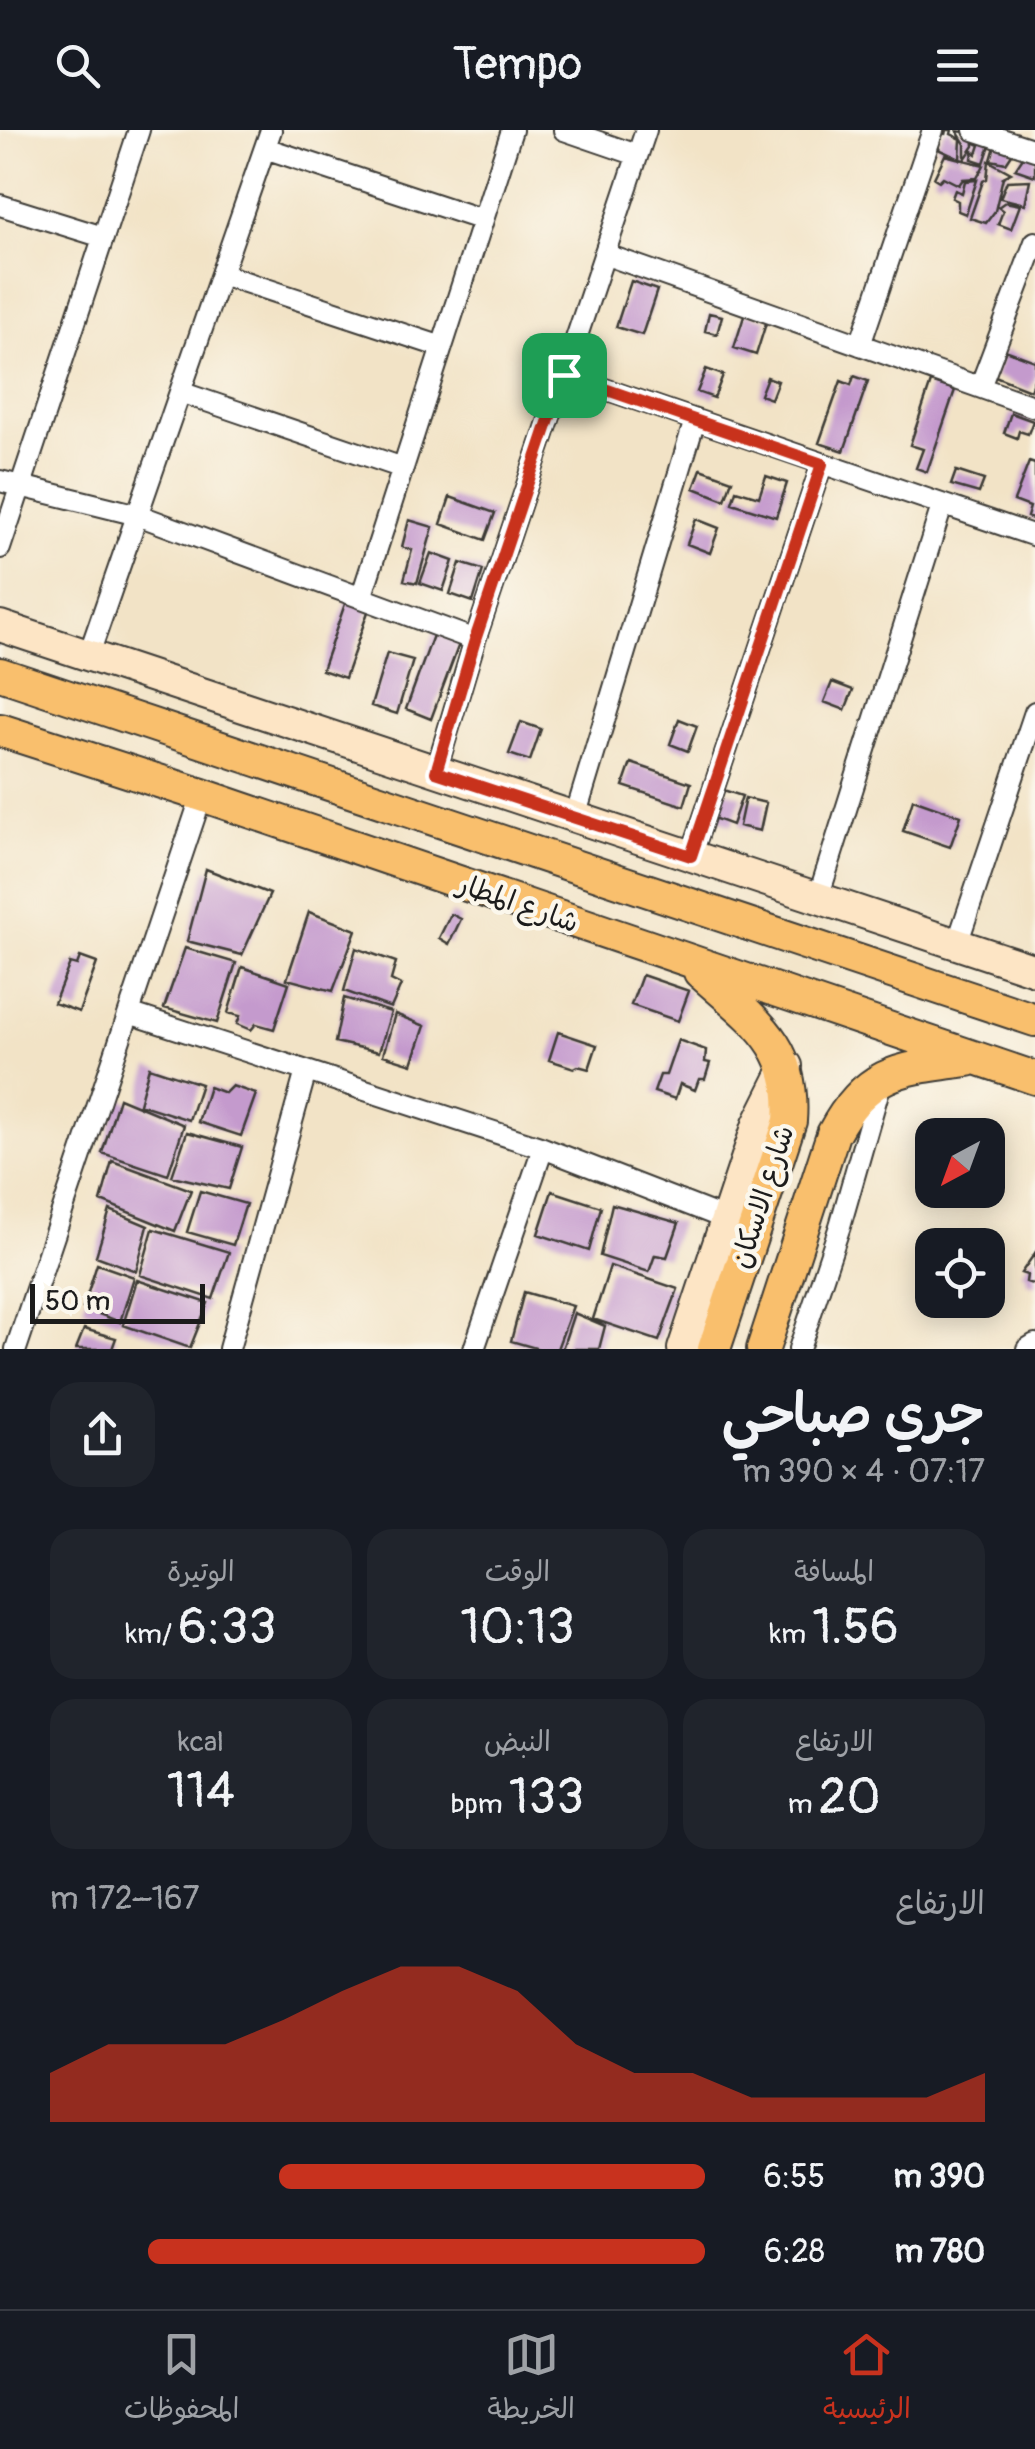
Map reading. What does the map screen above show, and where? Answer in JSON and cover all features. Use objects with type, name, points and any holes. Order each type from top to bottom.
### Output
[{"type":"main road","name":"شارع المطار","points":[[0,674],[1035,1020]]},
{"type":"main road","name":"شارع المطار","points":[[0,730],[1035,1078]]},
{"type":"main road","name":"شارع الاسكان","points":[[689,963],[761,1026],[786,1066],[792,1095],[790,1121],[714,1349]]},
{"type":"main road","name":"شارع الاسكان","points":[[763,1349],[833,1134],[848,1107],[882,1078],[916,1067],[975,1059]]},
{"type":"main road","points":[[749,1244],[768,1260],[779,1261],[793,1255]]},
{"type":"main road","points":[[729,1303],[745,1296],[756,1297],[775,1312]]},
{"type":"street","points":[[0,548],[10,485],[139,130]]},
{"type":"street","points":[[361,598],[512,130]]},
{"type":"street","points":[[564,130],[637,155]]},
{"type":"street","points":[[436,772],[475,640],[646,130]]},
{"type":"street","points":[[860,345],[932,130]]},
{"type":"street","points":[[974,130],[1035,150]]},
{"type":"street","points":[[89,654],[268,139],[483,220]]},
{"type":"street","points":[[0,205],[103,237]]},
{"type":"street","points":[[980,388],[1035,242]]},
{"type":"street","points":[[604,254],[1035,407]]},
{"type":"street","points":[[221,274],[442,347]]},
{"type":"street","points":[[564,375],[1035,536]]},
{"type":"street","points":[[180,392],[404,468]]},
{"type":"street","points":[[575,817],[695,420]]},
{"type":"street","points":[[691,856],[822,464]]},
{"type":"street","points":[[10,485],[138,515],[475,640]]},
{"type":"street","points":[[818,898],[942,506]]},
{"type":"street","points":[[0,626],[1035,970]]},
{"type":"street","points":[[957,944],[1035,712]]},
{"type":"street","points":[[16,1349],[202,796]]},
{"type":"street","points":[[128,1014],[543,1148],[726,1218]]},
{"type":"street","points":[[683,1349],[758,1124],[786,1066]]},
{"type":"street","points":[[229,1349],[306,1070]]},
{"type":"street","points":[[799,1349],[840,1226],[882,1078]]},
{"type":"street","points":[[474,1349],[543,1148]]},
{"type":"street","points":[[1027,1349],[1035,1344]]},
{"type":"building","points":[[945,130],[945,135],[946,130],[952,130],[951,134],[961,139],[960,159],[937,145]]},
{"type":"building","points":[[957,131],[973,133],[974,146],[965,159],[965,144]]},
{"type":"building","points":[[976,134],[992,139],[984,163],[972,159],[973,151],[977,154],[980,145],[975,143]]},
{"type":"building","points":[[996,143],[1016,148],[1006,163],[991,160]]},
{"type":"building","points":[[1027,151],[1035,154],[1035,176],[1015,169]]},
{"type":"building","points":[[945,155],[984,165],[977,178],[963,179],[959,185],[943,177],[939,181],[934,178]]},
{"type":"building","points":[[989,161],[1011,173],[1003,177],[995,211],[986,223],[970,218],[987,179]]},
{"type":"building","points":[[977,180],[966,214],[958,211],[958,201],[952,198],[955,190],[962,193],[965,181]]},
{"type":"building","points":[[1030,180],[1025,204],[1000,198],[1007,181]]},
{"type":"building","points":[[1005,202],[1020,205],[1011,229],[998,224],[1003,211],[998,207]]},
{"type":"building","points":[[631,281],[657,290],[642,335],[616,327]]},
{"type":"building","points":[[709,313],[722,316],[717,334],[705,331]]},
{"type":"building","points":[[745,313],[767,320],[756,355],[734,348]]},
{"type":"building","points":[[1005,350],[1035,361],[1030,390],[995,376]]},
{"type":"building","points":[[706,369],[723,375],[714,398],[697,392]]},
{"type":"building","points":[[854,376],[868,381],[844,451],[819,443],[841,381],[851,385]]},
{"type":"building","points":[[767,377],[778,381],[771,399],[760,395]]},
{"type":"building","points":[[931,382],[955,390],[927,472],[916,468],[923,449],[910,445]]},
{"type":"building","points":[[1011,413],[1033,421],[1028,434],[1019,431],[1017,438],[1004,433]]},
{"type":"building","points":[[1029,462],[1035,464],[1035,520],[1027,517],[1030,507],[1014,501]]},
{"type":"building","points":[[701,469],[732,480],[725,500],[694,488]]},
{"type":"building","points":[[956,471],[984,480],[979,493],[951,485]]},
{"type":"building","points":[[766,476],[787,483],[776,517],[732,503],[736,490],[759,497]]},
{"type":"building","points":[[450,497],[495,513],[485,540],[441,524]]},
{"type":"building","points":[[696,519],[719,528],[710,553],[687,544]]},
{"type":"building","points":[[409,520],[433,527],[417,583],[404,580],[412,550],[402,547]]},
{"type":"building","points":[[431,553],[453,561],[443,591],[420,583]]},
{"type":"building","points":[[460,563],[483,570],[473,602],[450,594]]},
{"type":"building","points":[[347,598],[370,606],[345,678],[322,670]]},
{"type":"building","points":[[436,627],[462,636],[431,719],[406,709]]},
{"type":"building","points":[[387,653],[413,660],[397,714],[371,706]]},
{"type":"building","points":[[832,682],[853,690],[845,710],[824,702]]},
{"type":"building","points":[[679,719],[697,726],[688,751],[670,744]]},
{"type":"building","points":[[521,722],[541,729],[530,761],[509,754]]},
{"type":"building","points":[[631,763],[691,783],[684,806],[623,786]]},
{"type":"building","points":[[714,787],[742,796],[732,825],[705,815]]},
{"type":"building","points":[[745,798],[766,803],[760,831],[739,826]]},
{"type":"building","points":[[913,799],[961,816],[950,847],[903,831]]},
{"type":"building","points":[[206,869],[270,894],[242,955],[187,941]]},
{"type":"building","points":[[309,912],[356,930],[333,991],[287,979]]},
{"type":"building","points":[[451,914],[461,919],[449,944],[439,938]]},
{"type":"building","points":[[185,948],[236,963],[217,1023],[164,1008]]},
{"type":"building","points":[[356,948],[396,962],[391,980],[401,985],[391,1008],[344,991]]},
{"type":"building","points":[[80,957],[97,963],[79,1012],[54,1003],[70,963],[77,965]]},
{"type":"building","points":[[242,967],[289,983],[274,1029],[256,1024],[251,1030],[237,1024],[240,1016],[228,1013]]},
{"type":"building","points":[[642,975],[689,991],[678,1021],[631,1005]]},
{"type":"building","points":[[344,998],[391,1012],[379,1052],[335,1042]]},
{"type":"building","points":[[395,1014],[425,1026],[412,1064],[383,1055]]},
{"type":"building","points":[[558,1032],[597,1045],[589,1069],[549,1060]]},
{"type":"building","points":[[678,1040],[706,1050],[705,1062],[710,1063],[705,1079],[699,1079],[695,1090],[680,1084],[675,1099],[654,1092],[660,1075],[666,1075]]},
{"type":"building","points":[[149,1067],[201,1084],[189,1120],[139,1104]]},
{"type":"building","points":[[232,1086],[256,1094],[241,1136],[198,1122],[209,1087],[225,1093]]},
{"type":"building","points":[[119,1098],[184,1125],[168,1175],[102,1153]]},
{"type":"building","points":[[187,1132],[242,1147],[229,1189],[172,1176]]},
{"type":"building","points":[[112,1161],[191,1190],[175,1231],[101,1201]]},
{"type":"building","points":[[200,1191],[246,1204],[233,1245],[187,1232]]},
{"type":"building","points":[[552,1191],[601,1207],[589,1251],[538,1234]]},
{"type":"building","points":[[612,1204],[679,1223],[667,1257],[655,1255],[649,1272],[600,1256]]},
{"type":"building","points":[[110,1210],[148,1226],[136,1271],[96,1256]]},
{"type":"building","points":[[153,1229],[229,1252],[213,1299],[140,1275]]},
{"type":"building","points":[[1035,1253],[1035,1285],[1026,1282],[1027,1275],[1021,1273]]},
{"type":"building","points":[[97,1264],[134,1277],[120,1322],[83,1308]]},
{"type":"building","points":[[610,1266],[678,1289],[659,1341],[593,1319]]},
{"type":"building","points":[[137,1280],[208,1303],[190,1348],[123,1325]]},
{"type":"building","points":[[524,1292],[573,1306],[557,1349],[539,1349],[511,1341]]},
{"type":"building","points":[[574,1313],[605,1326],[599,1349],[562,1349]]},
{"type":"building","points":[[84,1329],[116,1338],[112,1349],[76,1349]]},
{"type":"route","points":[[564,375],[822,464],[691,856],[436,772],[475,640],[564,375]]}]
